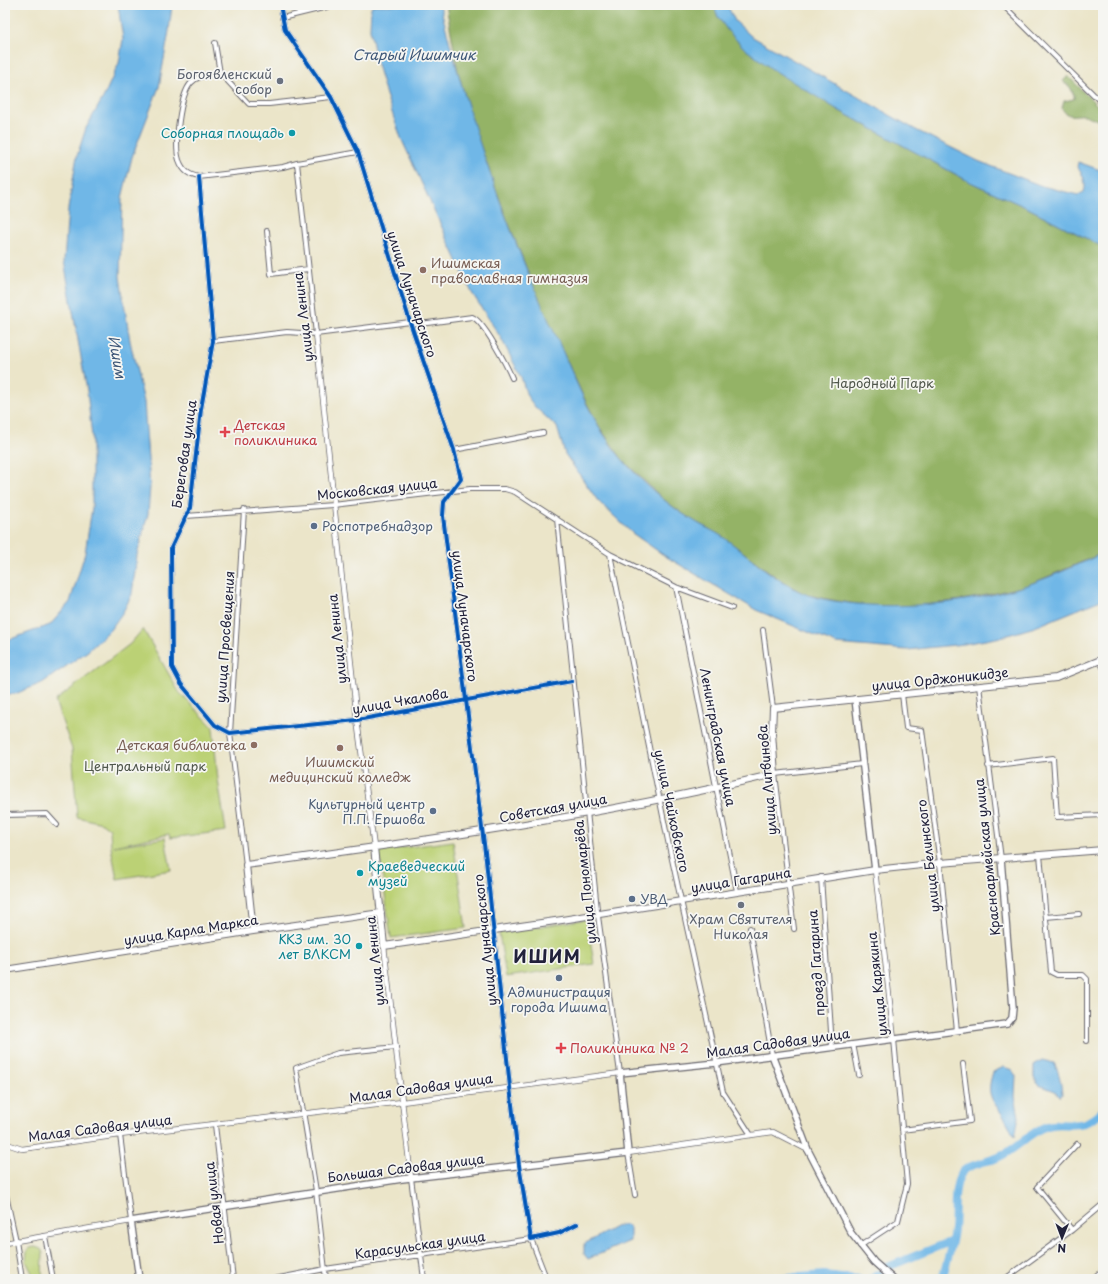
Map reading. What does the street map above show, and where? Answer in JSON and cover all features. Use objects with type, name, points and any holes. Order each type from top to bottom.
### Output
[{"type":"main road","name":"улица Орджоникидзе","points":[[773,708],[1056,678],[1102,662]]},
{"type":"main road","name":"улица Карякина","points":[[855,699],[875,870]]},
{"type":"main road","name":"улица Литвинова","points":[[773,708],[772,732],[775,774]]},
{"type":"main road","name":"Советская улица","points":[[246,865],[481,831],[588,813],[717,788],[775,774]]},
{"type":"main road","name":"улица Ленина","points":[[374,847],[384,946]]},
{"type":"main road","name":"улица Гагарина","points":[[384,946],[875,870],[940,863],[1103,850]]},
{"type":"main road","name":"Красноармейская улица","points":[[1001,859],[1013,1008],[1012,1018],[1008,1024]]},
{"type":"main road","name":"улица Просвещения","points":[[246,865],[253,931]]},
{"type":"main road","name":"улица Карла Маркса","points":[[5,970],[253,931],[381,913]]},
{"type":"main road","name":"Малая Садовая улица","points":[[620,1073],[716,1063],[1008,1024]]},
{"type":"main road","points":[[772,1055],[808,1150],[851,1233],[860,1247],[893,1279]]},
{"type":"main road","name":"улица Пономарёва","points":[[620,1073],[628,1153]]},
{"type":"main road","name":"Большая Садовая улица","points":[[131,1221],[316,1191],[411,1178],[628,1153]]},
{"type":"main road","points":[[131,1221],[139,1279]]},
{"type":"street","points":[[1003,5],[1103,104]]},
{"type":"street","points":[[282,18],[327,6]]},
{"type":"street","name":"улица Луначарского","points":[[280,7],[285,30],[290,40],[332,97],[358,152],[410,322],[454,450],[461,479],[444,502],[443,516],[494,930],[519,1165],[532,1239]]},
{"type":"street","points":[[214,43],[220,73],[249,104],[269,104],[332,97]]},
{"type":"street","points":[[220,73],[197,78],[185,92],[178,140],[180,161],[189,175],[199,177],[283,167],[358,152]]},
{"type":"street","name":"улица Ленина","points":[[297,163],[357,720],[374,847]]},
{"type":"street","name":"Береговая улица","points":[[199,177],[213,341],[201,409],[190,508],[171,548],[172,667],[181,684],[215,725],[230,733]]},
{"type":"street","points":[[267,231],[272,274],[308,270]]},
{"type":"street","points":[[213,341],[286,332],[316,334],[410,322],[420,324],[467,317],[475,318],[493,342],[512,378]]},
{"type":"street","points":[[454,450],[543,433]]},
{"type":"street","name":"Московская улица","points":[[186,516],[244,510],[333,505],[470,489],[505,489],[515,492],[610,554],[676,587],[732,608]]},
{"type":"street","name":"улица Просвещения","points":[[244,510],[230,733],[246,865]]},
{"type":"street","name":"улица Пономарёва","points":[[557,519],[572,681],[588,813],[598,914],[620,1073]]},
{"type":"street","name":"улица Чайковского","points":[[610,554],[680,901],[723,1092],[751,1135]]},
{"type":"street","name":"Ленинградская улица","points":[[676,587],[737,891]]},
{"type":"street","name":"улица Литвинова","points":[[763,630],[773,708]]},
{"type":"street","name":"улица Чкалова","points":[[230,733],[357,720],[572,681]]},
{"type":"street","name":"Красноармейская улица","points":[[979,686],[1001,859]]},
{"type":"street","name":"улица Белинского","points":[[902,694],[906,728],[922,730],[940,863],[956,1031]]},
{"type":"street","points":[[988,766],[1053,758],[1057,817],[1103,815]]},
{"type":"street","name":"Советская улица","points":[[775,774],[862,764]]},
{"type":"street","name":"улица Литвинова","points":[[775,774],[787,883],[794,929]]},
{"type":"street","points":[[5,815],[47,814],[57,824]]},
{"type":"street","points":[[1040,855],[1051,972],[1057,975],[1083,975],[1087,979],[1087,1041]]},
{"type":"street","name":"улица Карякина","points":[[860,1247],[898,1220],[907,1184],[894,1039],[875,870]]},
{"type":"street","name":"проезд Гагарина","points":[[821,878],[832,1047]]},
{"type":"street","points":[[1046,917],[1079,914]]},
{"type":"street","points":[[750,928],[772,1055]]},
{"type":"street","name":"улица Ленина","points":[[384,946],[424,1279]]},
{"type":"street","points":[[853,1044],[859,1075]]},
{"type":"street","points":[[326,1279],[316,1191],[296,1068],[338,1053],[396,1047]]},
{"type":"street","points":[[902,1130],[970,1121],[963,1064]]},
{"type":"street","name":"Малая Садовая улица","points":[[5,1145],[22,1149],[402,1102],[620,1073]]},
{"type":"street","name":"Новая улица","points":[[215,1125],[234,1279]]},
{"type":"street","name":"Большая Садовая улица","points":[[628,1153],[773,1132],[808,1150]]},
{"type":"street","points":[[120,1136],[131,1221]]},
{"type":"street","points":[[1072,1230],[1037,1186],[1077,1144]]},
{"type":"street","name":"улица Пономарёва","points":[[628,1153],[634,1195]]},
{"type":"street","points":[[5,1191],[16,1241],[22,1279]]},
{"type":"street","points":[[1005,1279],[1072,1230],[1103,1204]]},
{"type":"street","name":"Большая Садовая улица","points":[[5,1243],[131,1221]]},
{"type":"street","points":[[545,1275],[532,1239],[559,1233],[577,1224]]},
{"type":"street","points":[[45,1236],[53,1279]]},
{"type":"street","name":"Карасульская улица","points":[[274,1279],[325,1269],[532,1239]]},
{"type":"street","points":[[1092,1279],[1103,1270]]},
{"type":"green space","name":"Народный Парк","points":[[446,5],[714,5],[718,17],[838,110],[968,181],[1030,209],[1103,247],[1103,553],[1026,586],[973,598],[920,606],[877,607],[804,594],[779,579],[721,536],[690,519],[664,500],[622,459],[600,428],[584,398],[542,307],[506,217],[475,131],[458,72]]},
{"type":"green space","points":[[1068,76],[1103,111],[1103,123],[1085,115],[1066,114],[1062,108],[1064,101],[1074,99],[1074,95],[1070,87],[1063,81]]},
{"type":"green space","name":"Центральный парк","points":[[143,629],[179,692],[213,727],[218,780],[226,831],[170,838],[169,834],[114,846],[165,838],[171,870],[117,879],[111,847],[110,829],[102,823],[77,817],[72,749],[55,701],[130,644]]},
{"type":"green space","points":[[453,841],[466,928],[391,938],[379,851]]},
{"type":"green space","points":[[587,919],[594,964],[506,977],[499,933]]},
{"type":"green space","points":[[35,1247],[41,1249],[43,1253],[42,1279],[35,1279],[26,1261],[27,1251],[30,1248]]},
{"type":"water","name":"Ишим","points":[[118,5],[172,5],[159,87],[132,157],[122,198],[120,277],[130,341],[144,402],[150,487],[148,514],[137,555],[132,594],[123,612],[110,630],[88,651],[42,683],[15,694],[5,694],[5,641],[50,625],[70,602],[85,553],[92,508],[92,437],[87,391],[64,261],[68,209],[77,156],[86,128],[104,96],[119,63],[123,39]]},
{"type":"water","name":"Старый Ишимчик","points":[[373,5],[440,5],[451,49],[477,135],[507,220],[541,304],[573,375],[602,432],[621,458],[654,492],[682,513],[723,537],[792,588],[808,595],[831,601],[892,606],[962,600],[1027,585],[1103,553],[1103,599],[1035,627],[1001,637],[964,644],[907,650],[836,644],[756,610],[665,556],[632,533],[598,501],[565,454],[557,427],[535,407],[527,396],[521,377],[501,338],[472,293],[401,138],[386,95],[376,61],[370,29],[371,8]]},
{"type":"water","points":[[717,5],[727,5],[735,21],[751,36],[916,130],[978,161],[1042,186],[1078,195],[1084,192],[1085,182],[1077,167],[1078,162],[1103,171],[1103,247],[1030,209],[968,181],[838,110],[772,69],[745,49],[728,31],[718,17],[715,9]]},
{"type":"water","points":[[1042,1060],[1054,1063],[1056,1067],[1061,1086],[1062,1095],[1060,1097],[1055,1091],[1039,1085],[1034,1078],[1034,1065]]},
{"type":"water","points":[[1004,1067],[1012,1070],[1016,1076],[1015,1097],[1019,1117],[1015,1136],[990,1094],[993,1072]]},
{"type":"water","points":[[619,1225],[626,1225],[630,1229],[630,1241],[588,1259],[584,1254],[584,1244]]},
{"type":"waterway","points":[[942,1279],[953,1235],[955,1222],[955,1194],[961,1174],[968,1168],[1005,1154],[1042,1128],[1051,1125],[1072,1125],[1086,1122],[1094,1118],[1103,1110]]},
{"type":"waterway","points":[[885,1268],[952,1241]]},
{"type":"waterway","points":[[871,1279],[879,1274]]},
{"type":"waterway","points":[[778,1279],[824,1275],[858,1279]]},
{"type":"cycle path","points":[[280,5],[285,30],[331,97],[358,152],[410,322],[454,450],[461,479],[444,502],[443,516],[486,860],[519,1165],[531,1239],[559,1233],[577,1224]]},
{"type":"cycle path","points":[[199,177],[213,341],[201,409],[190,508],[171,548],[172,667],[181,684],[215,725],[230,733],[357,720],[572,681]]},
{"type":"place","name":"Богоявленский собор","points":[[280,81]]},
{"type":"place","name":"Соборная площадь","points":[[292,133]]},
{"type":"place","name":"Ишимская православная гимназия","points":[[423,270]]},
{"type":"place","name":"Детская поликлиника","points":[[225,432]]},
{"type":"place","name":"Роспотребнадзор","points":[[314,526]]},
{"type":"place","name":"Детская библиотека","points":[[254,745]]},
{"type":"place","name":"Ишимский медицинский колледж","points":[[340,748]]},
{"type":"place","name":"Культурный центр П.П. Ершова","points":[[433,811]]},
{"type":"place","name":"Краеведческий музей","points":[[360,873]]},
{"type":"place","name":"УВД","points":[[632,899]]},
{"type":"place","name":"Храм Святителя Николая","points":[[741,905]]},
{"type":"place","name":"ККЗ им. 30 лет ВЛКСМ","points":[[359,946]]},
{"type":"place","name":"Администрация города Ишима","points":[[559,978]]},
{"type":"place","name":"Поликлиника № 2","points":[[561,1048]]},
{"type":"district","name":"ИШИМ","points":[[547,957]]}]
